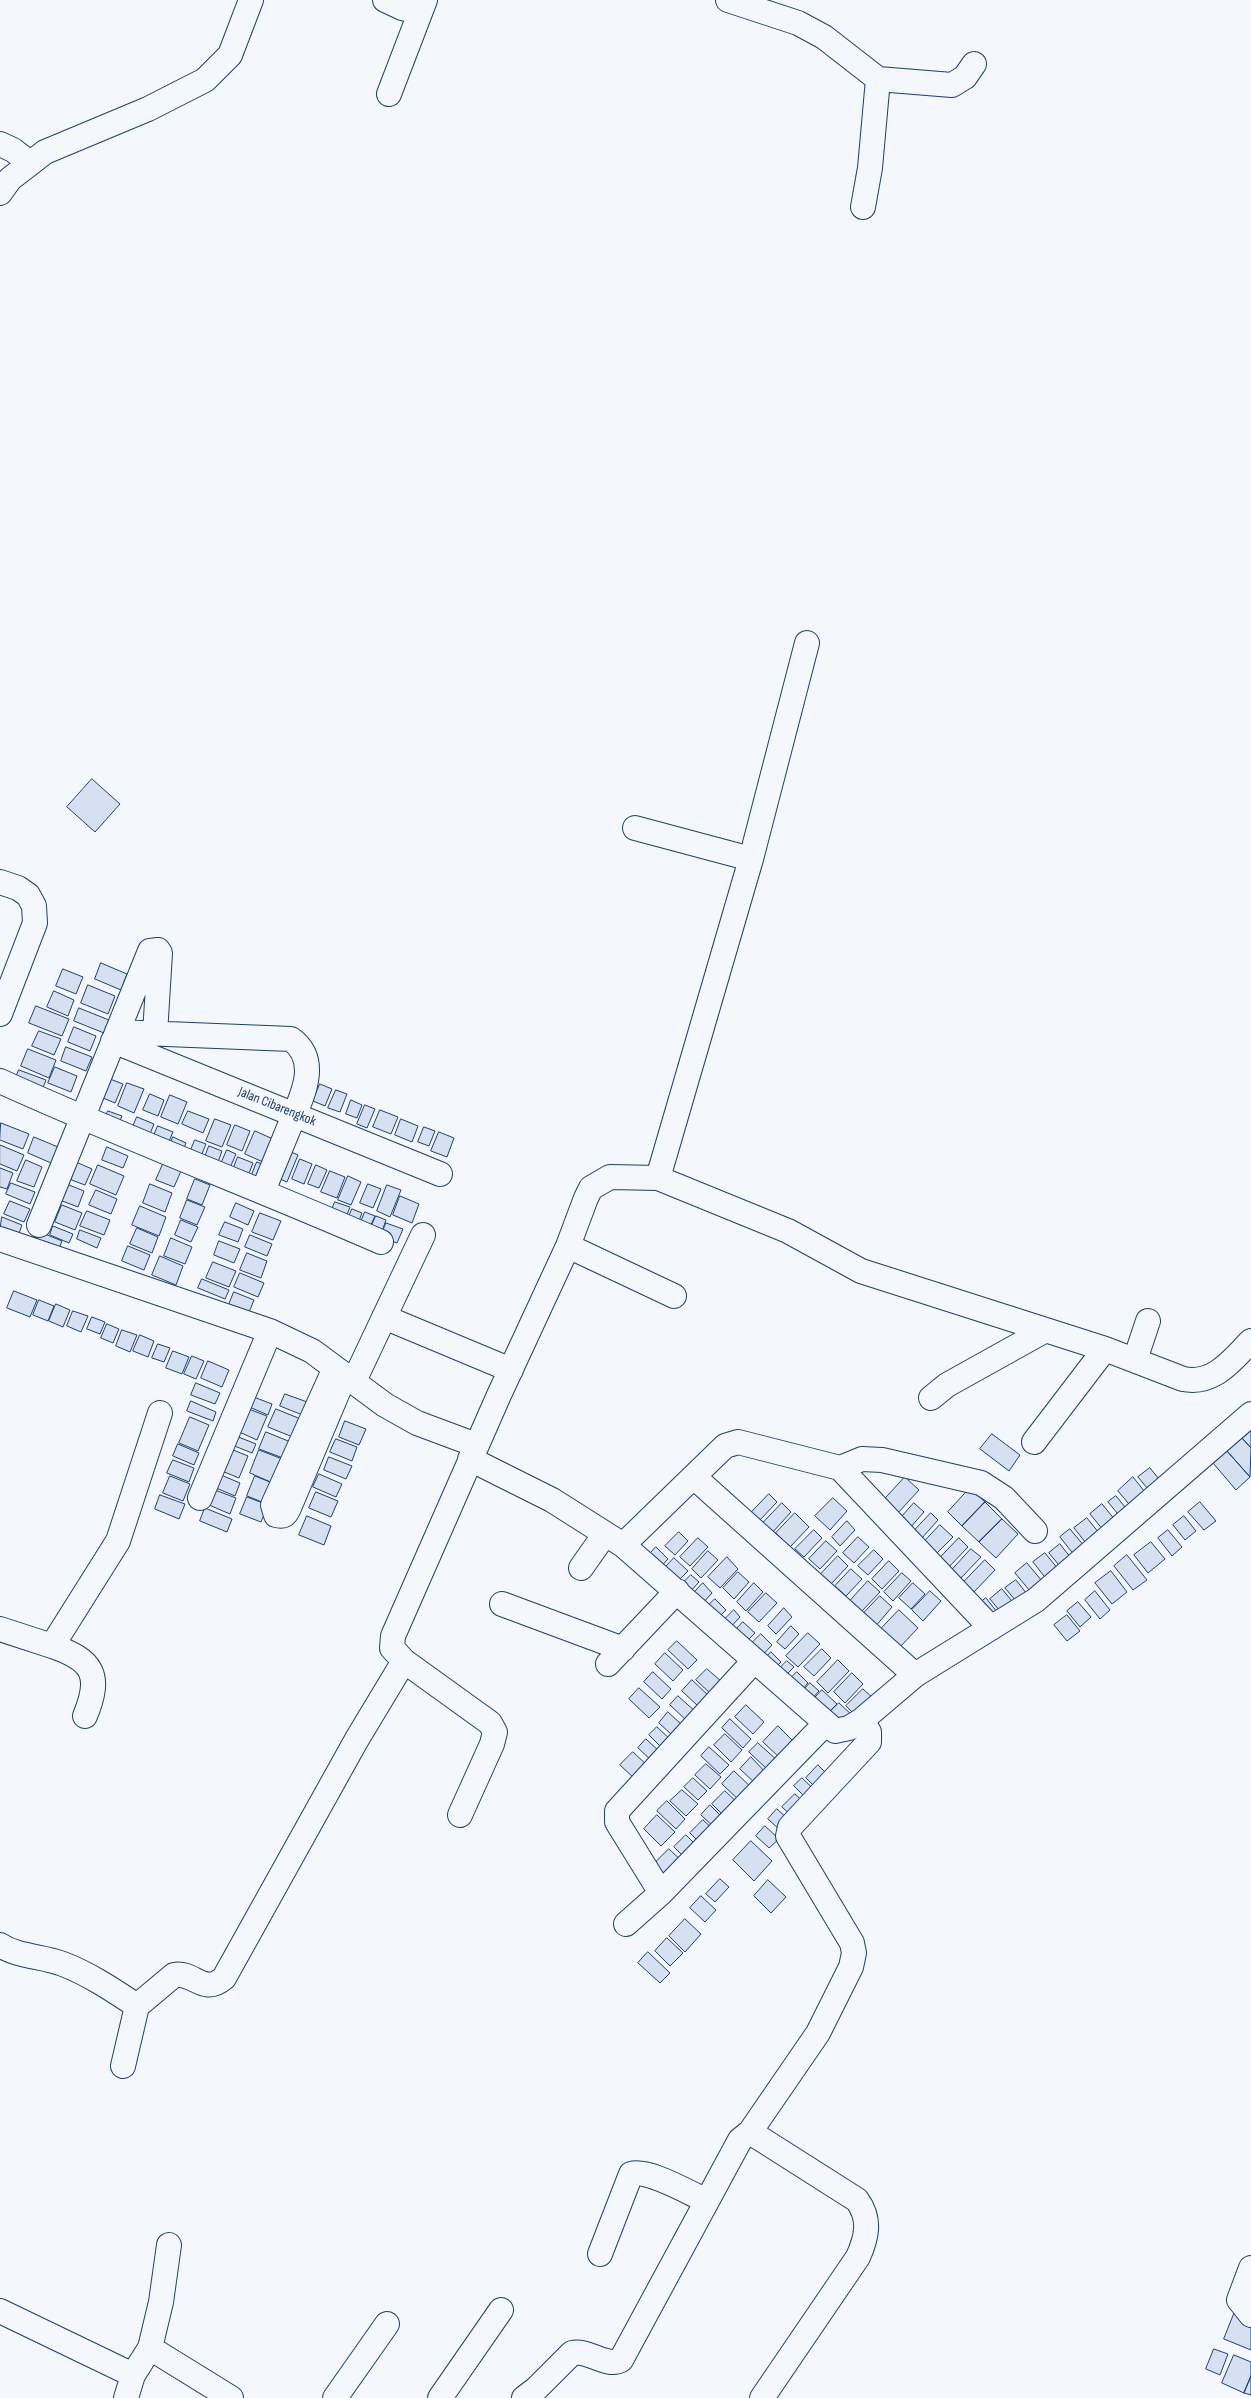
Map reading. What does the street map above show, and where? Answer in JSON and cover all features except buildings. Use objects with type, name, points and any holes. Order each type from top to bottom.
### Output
[{"type":"street","points":[[0,193],[10,179],[45,152],[148,109],[204,80],[230,54],[251,0]]},
{"type":"street","points":[[385,0],[402,8],[423,6],[389,94]]},
{"type":"street","points":[[728,0],[798,23],[824,37],[878,79],[952,85],[965,78],[974,64]]},
{"type":"street","points":[[863,207],[870,168],[878,79]]},
{"type":"street","points":[[0,144],[13,150],[30,163]]},
{"type":"street","points":[[658,1178],[751,859],[807,643]]},
{"type":"street","points":[[636,828],[751,859]]},
{"type":"street","points":[[0,882],[18,888],[28,895],[34,906],[35,924],[0,1014]]},
{"type":"street","points":[[39,1225],[152,950],[158,950],[160,953],[156,1034]]},
{"type":"street","points":[[115,1037],[156,1034],[291,1040],[299,1045],[305,1055],[307,1070],[306,1089],[263,1191]]},
{"type":"street","name":"Jalan Cibarengkok","points":[[115,1037],[440,1174]]},
{"type":"street","points":[[0,1081],[82,1118],[263,1191],[381,1242]]},
{"type":"street","points":[[460,1815],[492,1744],[495,1732],[490,1723],[404,1661],[392,1648],[393,1636],[473,1452],[568,1246],[586,1198],[591,1188],[600,1181],[610,1177],[658,1178],[788,1231],[861,1271],[880,1275],[1044,1331],[1105,1349],[1183,1379],[1195,1381],[1206,1379],[1220,1371],[1251,1341]]},
{"type":"street","points":[[344,1375],[289,1508],[286,1514],[276,1515],[273,1505],[344,1375],[384,1317],[424,1235]]},
{"type":"street","points":[[0,1239],[270,1332],[312,1351],[385,1405],[473,1452],[614,1539],[678,1591],[754,1661],[835,1731],[849,1728],[862,1720],[915,1675],[1036,1600],[1251,1414]]},
{"type":"street","points":[[568,1246],[674,1296]]},
{"type":"street","points":[[384,1317],[511,1370]]},
{"type":"street","points":[[1134,1360],[1148,1321]]},
{"type":"street","points":[[931,1398],[947,1384],[1044,1331]]},
{"type":"street","points":[[200,1498],[270,1332]]},
{"type":"street","points":[[1034,1442],[1105,1349]]},
{"type":"street","points":[[52,1646],[118,1541],[160,1413]]},
{"type":"street","points":[[581,1568],[614,1539],[694,1477],[725,1446],[738,1442],[840,1468],[991,1628]]},
{"type":"street","points":[[840,1468],[862,1459],[882,1460],[981,1483],[1004,1498],[1035,1531]]},
{"type":"street","points":[[694,1477],[915,1675]]},
{"type":"street","points":[[502,1604],[616,1657],[678,1591]]},
{"type":"street","points":[[0,1629],[75,1654],[87,1665],[94,1679],[94,1695],[85,1716]]},
{"type":"street","points":[[123,2066],[137,2006],[174,1975],[181,1974],[209,1986],[218,1984],[224,1978],[357,1739],[404,1661]]},
{"type":"street","points":[[661,1893],[617,1822],[617,1811],[754,1661]]},
{"type":"street","points":[[524,2398],[536,2390],[572,2353],[580,2352],[611,2362],[621,2360],[740,2140],[750,2132],[818,2033],[852,1966],[854,1953],[852,1943],[788,1836],[790,1828],[870,1742],[869,1732],[862,1720]]},
{"type":"street","points":[[626,1924],[661,1893],[825,1724]]},
{"type":"street","points":[[0,1945],[34,1957],[62,1963],[98,1980],[137,2006]]},
{"type":"street","points":[[750,2132],[857,2200],[864,2210],[867,2225],[865,2242],[858,2257],[762,2398]]},
{"type":"street","points":[[600,2254],[631,2174],[637,2172],[649,2175],[707,2201]]},
{"type":"street","points":[[126,2398],[133,2374],[150,2348],[161,2302],[169,2245]]},
{"type":"street","points":[[1250,2314],[1239,2300],[1251,2268]]},
{"type":"street","points":[[440,2398],[501,2310]]},
{"type":"street","points":[[0,2311],[133,2374]]},
{"type":"street","points":[[334,2398],[387,2324]]},
{"type":"street","points":[[150,2348],[169,2362],[231,2398]]}]
